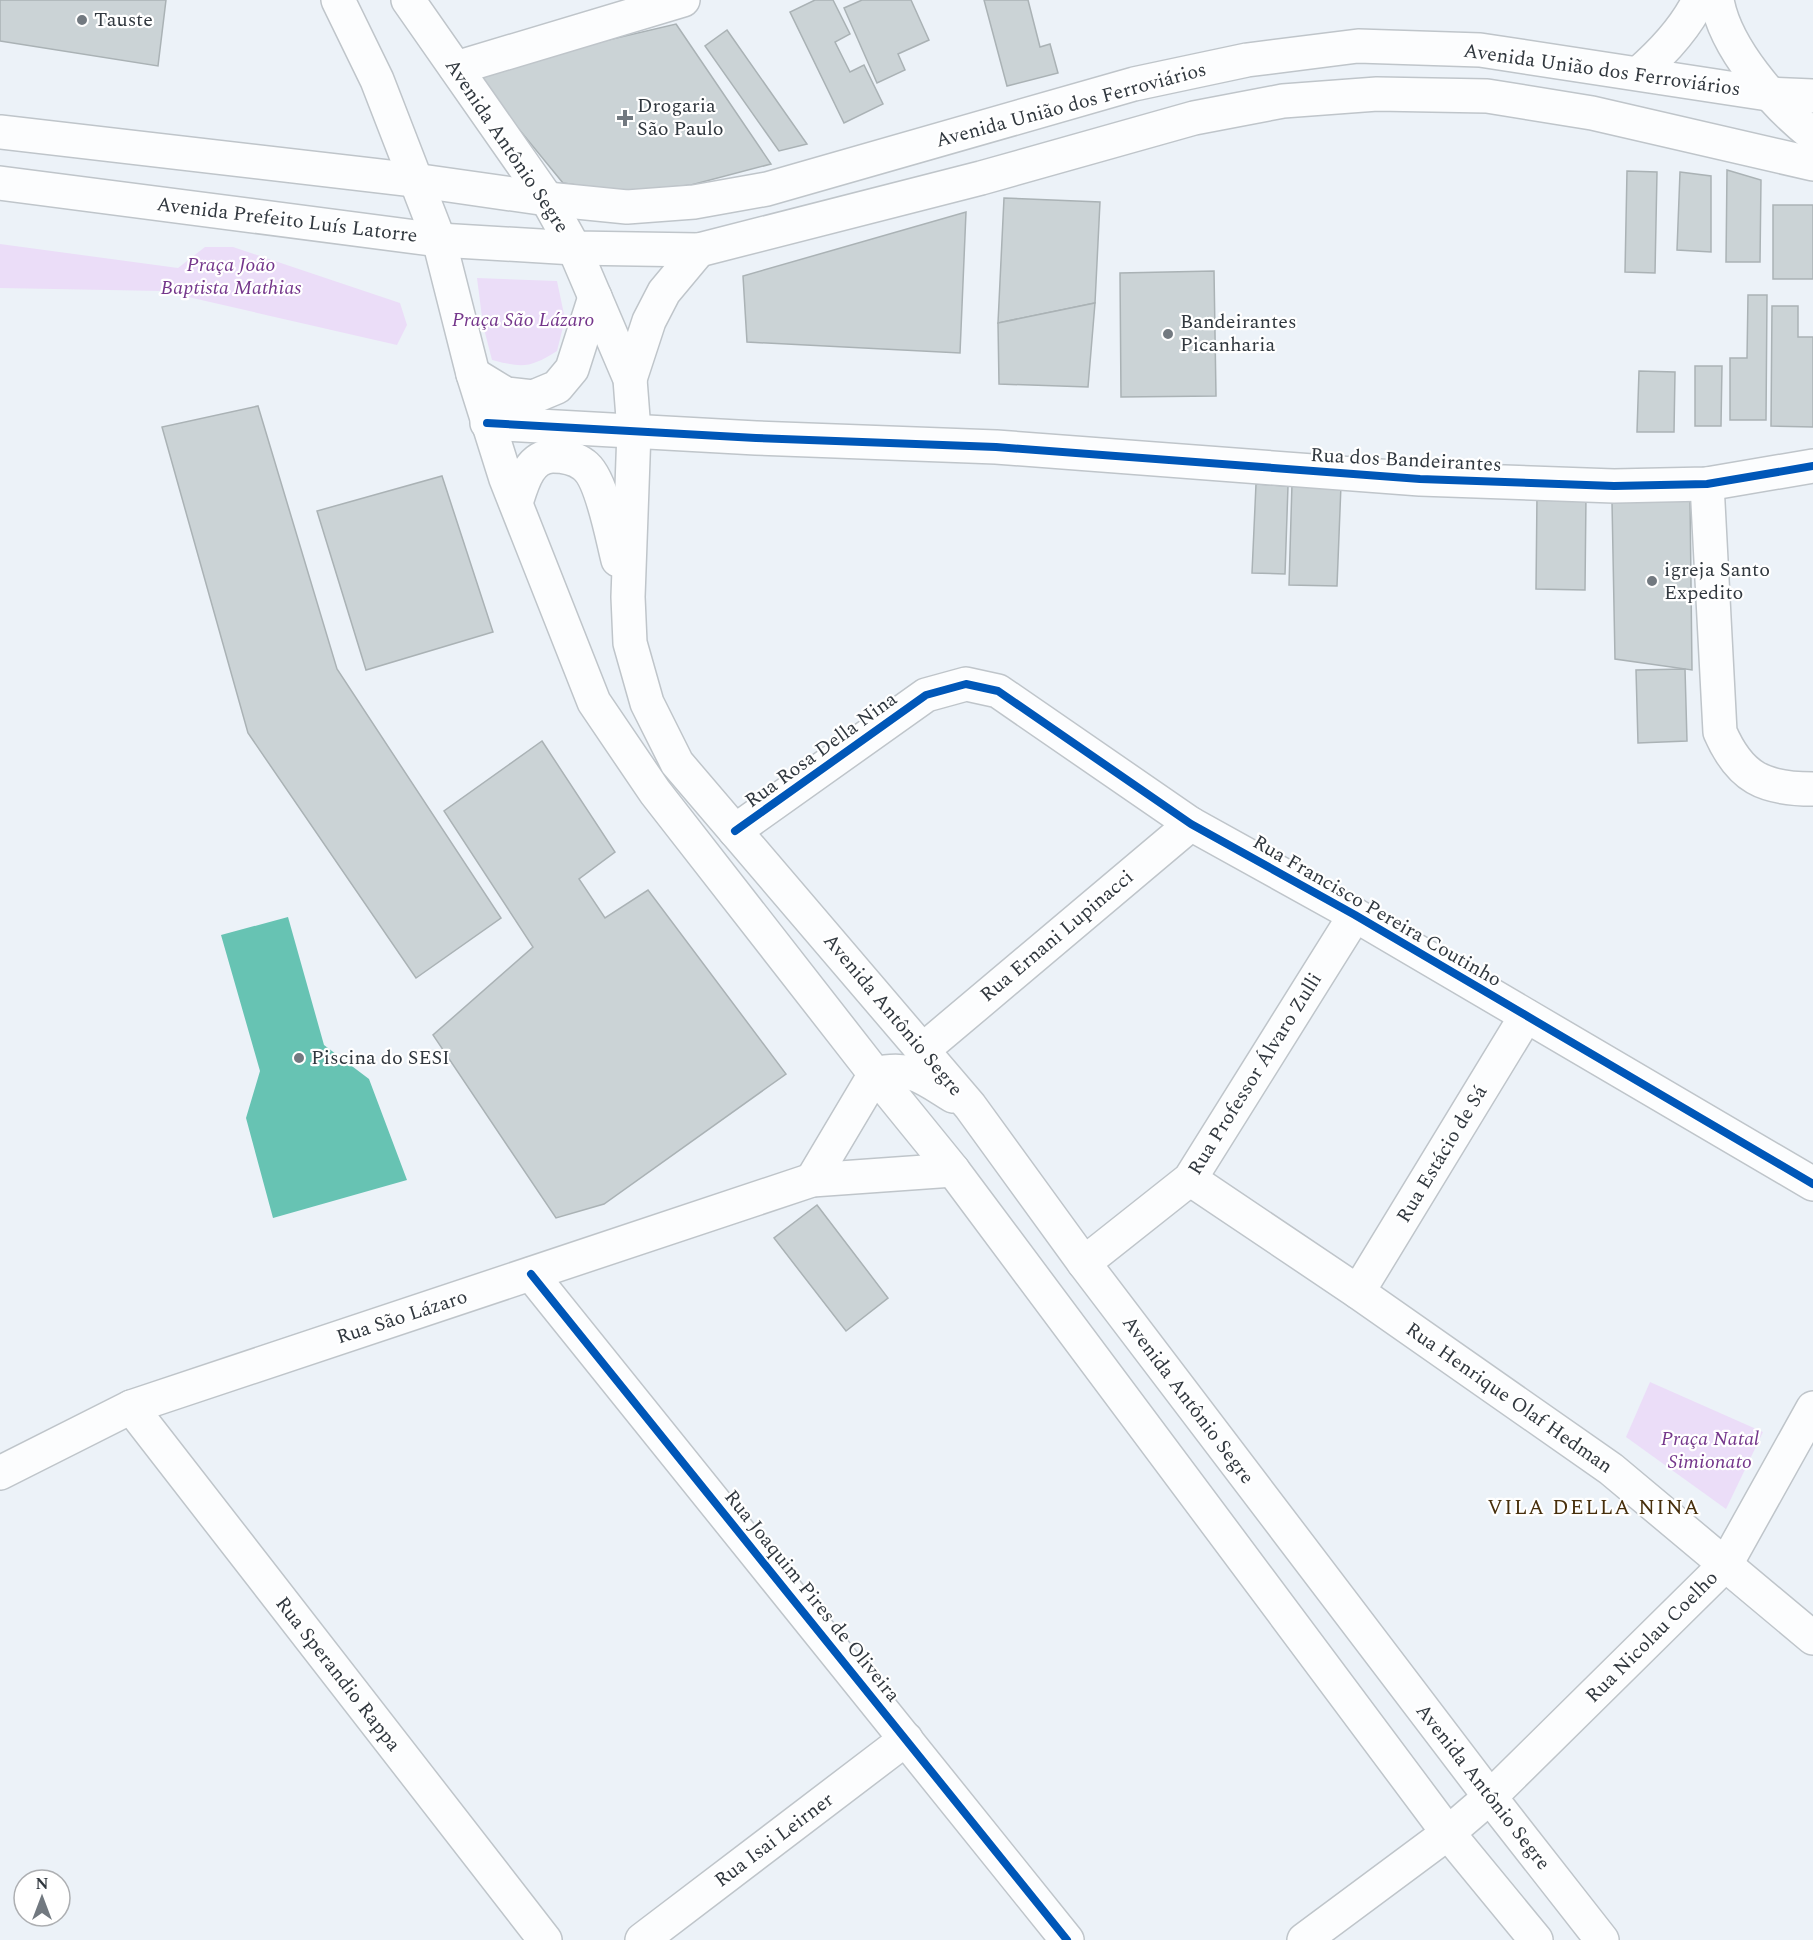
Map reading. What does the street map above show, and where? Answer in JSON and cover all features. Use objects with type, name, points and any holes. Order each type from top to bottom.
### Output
[{"type":"main road","points":[[338,0],[377,80],[439,240],[487,423],[594,702],[655,792],[874,1074],[953,1170],[1448,1833],[1536,1940]]},
{"type":"main road","name":"Avenida Antônio Segre","points":[[408,0],[547,199],[574,248],[630,379],[634,431],[628,597],[630,644],[647,703],[677,764],[924,1049],[970,1106],[1084,1263],[1490,1797],[1602,1940]]},
{"type":"main road","points":[[1639,73],[1662,53],[1685,24],[1699,0]]},
{"type":"main road","points":[[1717,0],[1719,14],[1743,57],[1768,94],[1813,135]]},
{"type":"main road","points":[[456,68],[668,2]]},
{"type":"main road","name":"Avenida União dos Ferroviários","points":[[547,199],[627,207],[694,202],[767,189],[1134,84],[1247,60],[1358,46],[1480,50],[1768,94],[1813,96]]},
{"type":"main road","points":[[574,248],[699,250],[970,181],[1194,118],[1283,101],[1377,94],[1486,96],[1592,113],[1813,164]]},
{"type":"main road","points":[[0,132],[414,180],[547,199]]},
{"type":"main road","name":"Avenida Prefeito Luís Latorre","points":[[0,183],[439,240],[574,248]]},
{"type":"main road","points":[[630,379],[649,321],[664,292],[699,250]]},
{"type":"main road","points":[[473,374],[506,394],[533,397],[557,387],[572,369],[596,297]]},
{"type":"main road","name":"Rua dos Bandeirantes","points":[[487,423],[996,447],[1420,479],[1614,486],[1707,484],[1813,466]]},
{"type":"main road","points":[[516,503],[523,480],[532,465],[547,456],[567,456],[585,465],[596,483],[628,597]]},
{"type":"main road","points":[[1707,484],[1720,732],[1730,754],[1751,776],[1764,784],[1788,789],[1813,789]]},
{"type":"main road","name":"Rua Francisco Pereira Coutinho","points":[[926,695],[966,684],[998,692],[1191,824],[1355,915],[1813,1184]]},
{"type":"main road","name":"Rua Rosa Della Nina","points":[[735,831],[926,695]]},
{"type":"main road","name":"Rua Ernani Lupinacci","points":[[924,1049],[1191,824]]},
{"type":"main road","name":"Rua Professor Álvaro Zulli","points":[[1084,1263],[1190,1179],[1355,915]]},
{"type":"main road","name":"Rua Estácio de Sá","points":[[1358,1292],[1527,1016]]},
{"type":"main road","points":[[874,1074],[904,1070],[918,1074],[970,1106]]},
{"type":"main road","points":[[812,1180],[874,1074]]},
{"type":"main road","name":"Rua São Lázaro","points":[[0,1473],[131,1407],[812,1180],[953,1170]]},
{"type":"main road","name":"Rua Henrique Olaf Hedman","points":[[1190,1179],[1358,1292],[1611,1469],[1813,1638]]},
{"type":"main road","name":"Rua Joaquim Pires de Oliveira","points":[[531,1274],[1067,1940]]},
{"type":"main road","name":"Rua Sperandio Rappa","points":[[131,1407],[545,1940]]},
{"type":"main road","name":"Rua Nicolau Coelho","points":[[1304,1940],[1448,1833],[1490,1797],[1726,1564],[1813,1408]]},
{"type":"main road","name":"Rua Isai Leirner","points":[[642,1940],[906,1739]]},
{"type":"green space","name":"Praça João Baptista Mathias","points":[[0,244],[178,268],[205,247],[233,247],[400,303],[407,325],[397,345],[162,291],[0,288]]},
{"type":"green space","name":"Praça São Lázaro","points":[[477,278],[557,281],[565,319],[557,351],[540,361],[526,365],[492,360],[483,325]]},
{"type":"green space","name":"Praça Natal Simionato","points":[[1650,1382],[1763,1432],[1726,1509],[1626,1437]]},
{"type":"shaded area","name":"Piscina do SESI","points":[[288,917],[324,1045],[369,1079],[407,1180],[273,1218],[246,1118],[260,1071],[221,935]]},
{"type":"building","name":"Tauste","points":[[0,0],[166,0],[158,66],[0,41]]},
{"type":"building","points":[[815,0],[833,0],[850,34],[835,42],[850,72],[864,65],[883,104],[844,123],[790,12]]},
{"type":"building","points":[[862,0],[911,0],[929,40],[898,54],[905,70],[877,83],[844,8]]},
{"type":"building","points":[[984,0],[1028,0],[1040,47],[1050,44],[1058,73],[1007,86]]},
{"type":"building","name":"Drogaria São Paulo","points":[[676,24],[771,164],[691,185],[623,192],[563,183],[472,72]]},
{"type":"building","points":[[727,30],[807,144],[779,151],[705,46]]},
{"type":"building","points":[[1727,170],[1761,180],[1760,262],[1726,262]]},
{"type":"building","points":[[1627,171],[1657,172],[1655,273],[1625,272]]},
{"type":"building","points":[[1680,172],[1711,176],[1711,252],[1677,250]]},
{"type":"building","points":[[1004,198],[1100,202],[1095,303],[998,323]]},
{"type":"building","points":[[1773,205],[1813,205],[1813,279],[1773,279]]},
{"type":"building","points":[[966,212],[960,353],[747,342],[743,276]]},
{"type":"building","name":"Bandeirantes Picanharia","points":[[1214,271],[1216,396],[1121,397],[1120,273]]},
{"type":"building","points":[[1748,295],[1767,295],[1766,420],[1730,420],[1730,358],[1747,358]]},
{"type":"building","points":[[1095,303],[1088,387],[999,384],[998,323]]},
{"type":"building","points":[[1772,306],[1798,306],[1798,337],[1813,337],[1813,427],[1771,426]]},
{"type":"building","points":[[1695,366],[1722,366],[1721,426],[1695,426]]},
{"type":"building","points":[[1639,371],[1675,372],[1674,432],[1637,432]]},
{"type":"building","points":[[258,406],[337,669],[501,918],[416,978],[248,733],[162,427]]},
{"type":"building","points":[[442,476],[493,632],[366,670],[317,511]]},
{"type":"building","points":[[1256,484],[1288,486],[1285,574],[1252,573]]},
{"type":"building","points":[[1292,484],[1341,485],[1337,586],[1289,585]]},
{"type":"building","points":[[1537,495],[1586,495],[1585,590],[1536,589]]},
{"type":"building","name":"igreja Santo Expedito","points":[[1690,499],[1692,670],[1615,659],[1612,502]]},
{"type":"building","points":[[1685,669],[1687,741],[1638,743],[1636,670]]},
{"type":"building","points":[[542,741],[615,852],[579,879],[605,918],[648,890],[786,1074],[604,1204],[556,1218],[433,1035],[533,947],[444,811]]},
{"type":"building","points":[[817,1205],[888,1298],[846,1331],[774,1238]]},
{"type":"cycle path","points":[[487,423],[756,438],[996,447],[1420,479],[1614,486],[1707,484],[1813,466]]},
{"type":"cycle path","points":[[735,831],[926,695],[966,684],[998,691],[1191,824],[1355,915],[1813,1184]]},
{"type":"cycle path","points":[[531,1274],[1067,1940]]},
{"type":"place","name":"Tauste","points":[[82,20]]},
{"type":"place","name":"Drogaria São Paulo","points":[[625,118]]},
{"type":"place","name":"Bandeirantes Picanharia","points":[[1168,334]]},
{"type":"place","name":"igreja Santo Expedito","points":[[1652,581]]},
{"type":"place","name":"Piscina do SESI","points":[[299,1058]]},
{"type":"district","name":"VILA DELLA NINA","points":[[1594,1508]]}]
